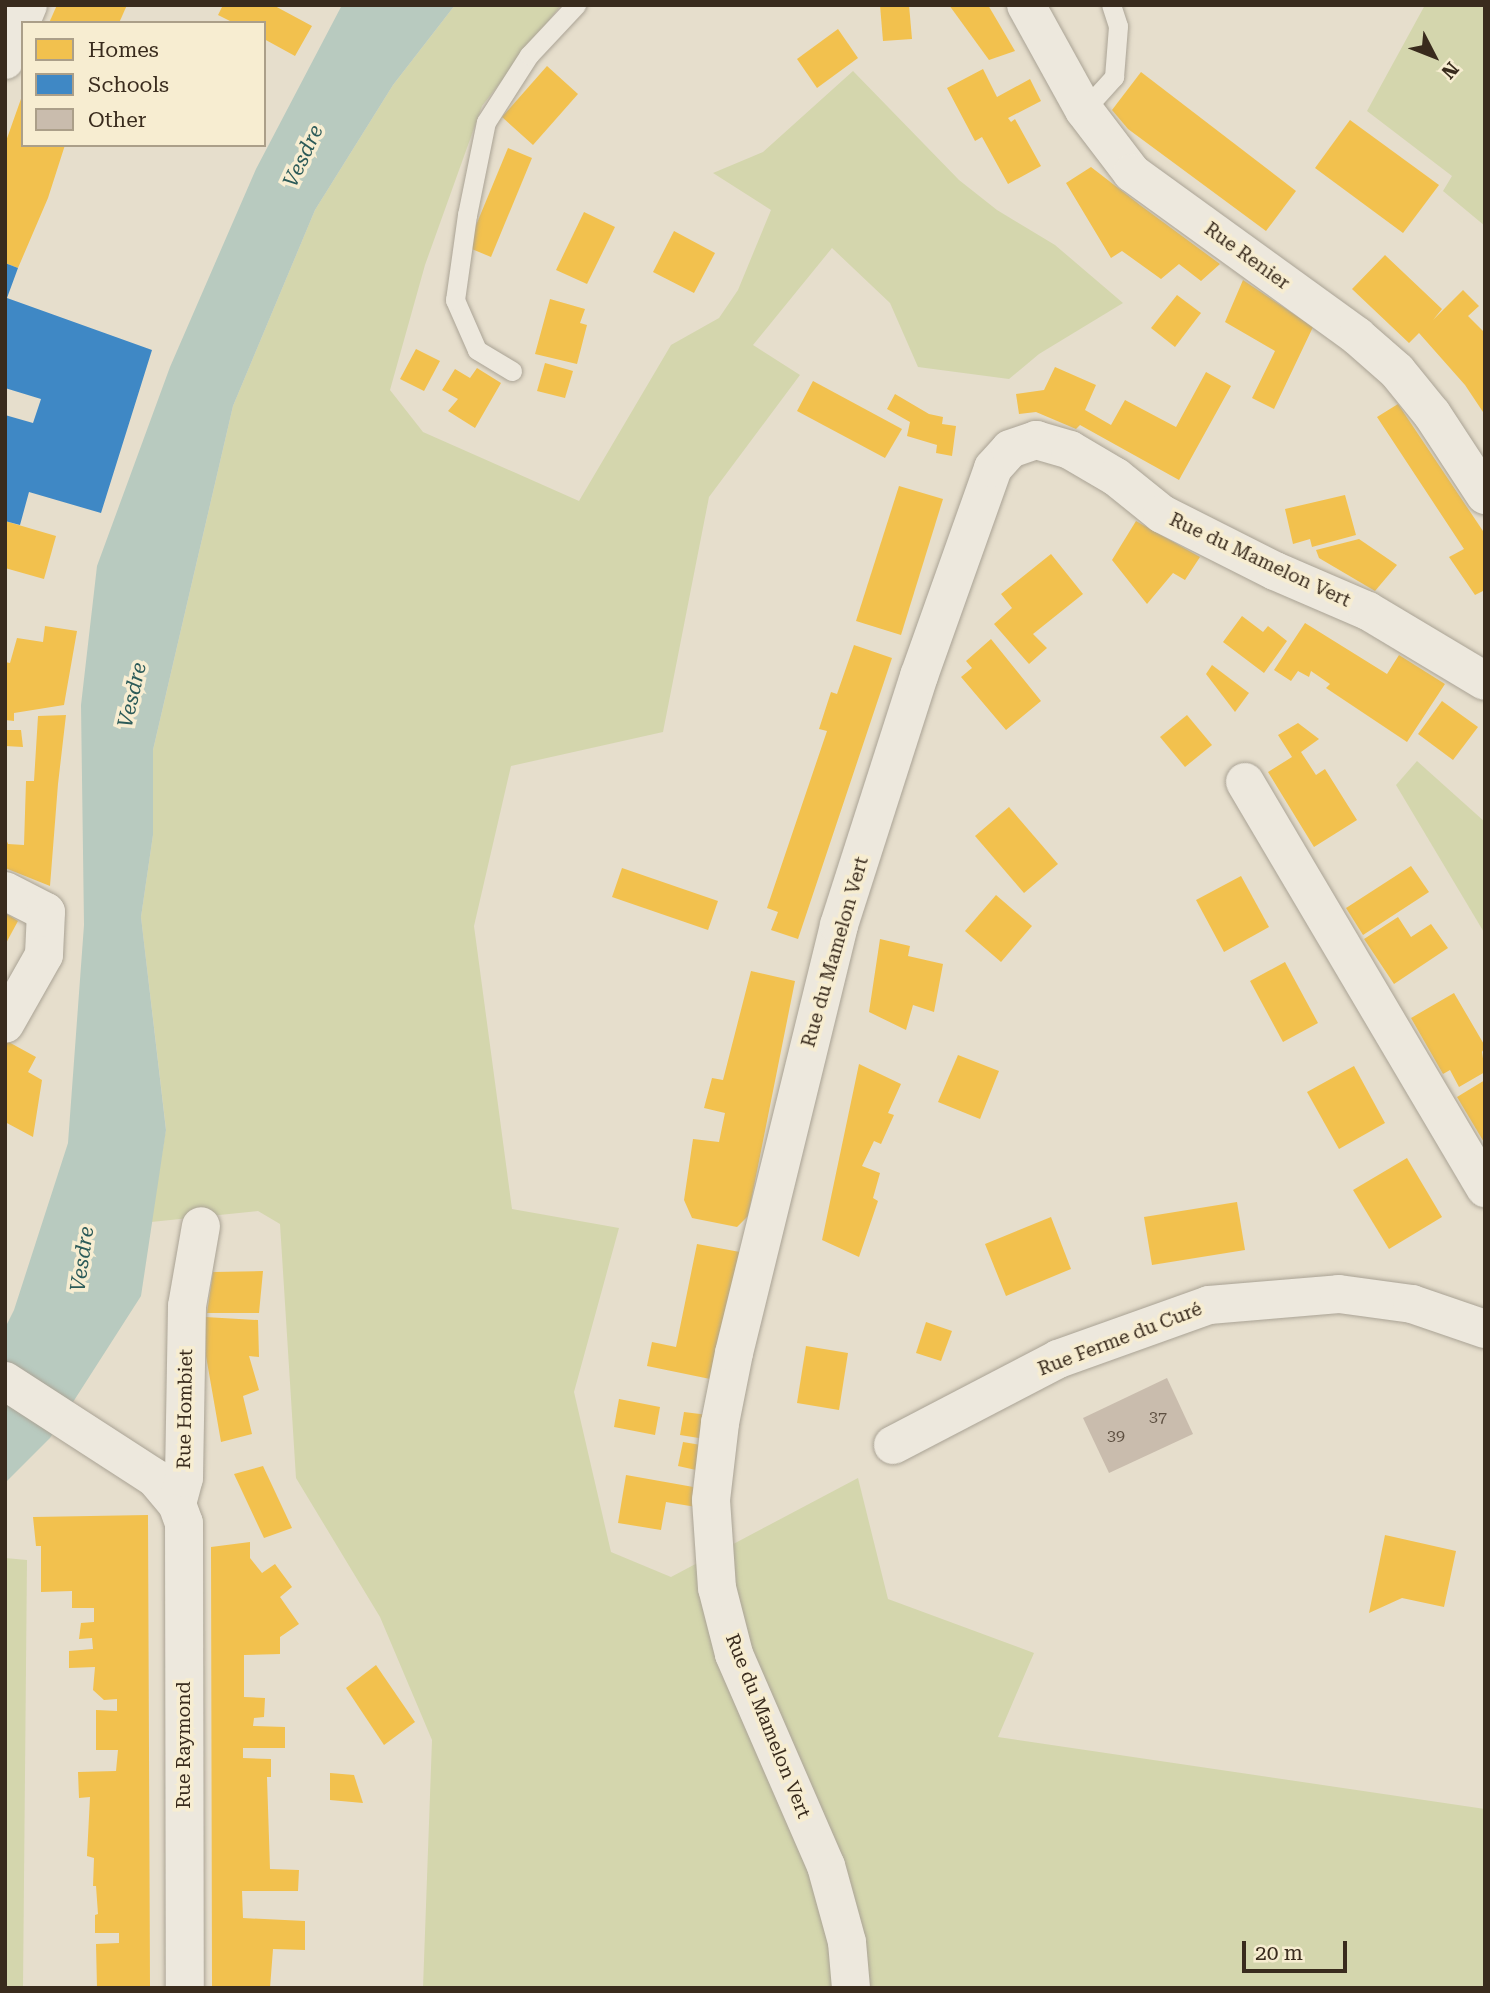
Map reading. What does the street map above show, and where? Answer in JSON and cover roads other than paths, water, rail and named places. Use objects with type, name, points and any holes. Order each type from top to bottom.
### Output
[{"type":"street","name":"Rue Renier","points":[[1026,5],[1084,110],[1132,173],[1357,336],[1397,371],[1432,414],[1485,495]]},
{"type":"street","points":[[5,60],[21,22]]},
{"type":"street","name":"Rue du Mamelon Vert","points":[[851,1988],[847,1942],[832,1884],[798,1796],[734,1654],[716,1588],[711,1500],[720,1423],[734,1353],[839,925],[919,676],[993,468],[1010,449],[1036,440],[1070,450],[1115,477],[1162,514],[1182,526],[1325,594],[1368,611],[1485,681]]},
{"type":"street","points":[[1245,782],[1485,1188]]},
{"type":"street","points":[[5,891],[46,912],[44,956],[5,1024]]},
{"type":"street","name":"Rue Hombiet","points":[[177,1504],[184,1478],[187,1306],[201,1226]]},
{"type":"street","name":"Rue Ferme du Curé","points":[[893,1445],[1059,1359],[1209,1305],[1339,1294],[1412,1304],[1485,1329]]},
{"type":"street","name":"Rue Hombiet","points":[[5,1381],[155,1478],[177,1504]]},
{"type":"street","name":"Rue Raymond","points":[[177,1504],[184,1523],[185,1988]]},
{"type":"lane","points":[[512,371],[477,349],[455,300],[467,215],[486,122],[529,55],[576,5]]},
{"type":"lane","points":[[1084,110],[1114,77],[1118,26],[1111,5]]},
{"type":"water","name":"Vesdre","points":[[342,5],[455,5],[393,85],[315,210],[233,406],[153,750],[153,835],[141,917],[166,1130],[141,1296],[50,1438],[5,1483],[5,1328],[14,1310],[68,1143],[84,925],[81,705],[97,566],[170,367],[256,169]]}]
